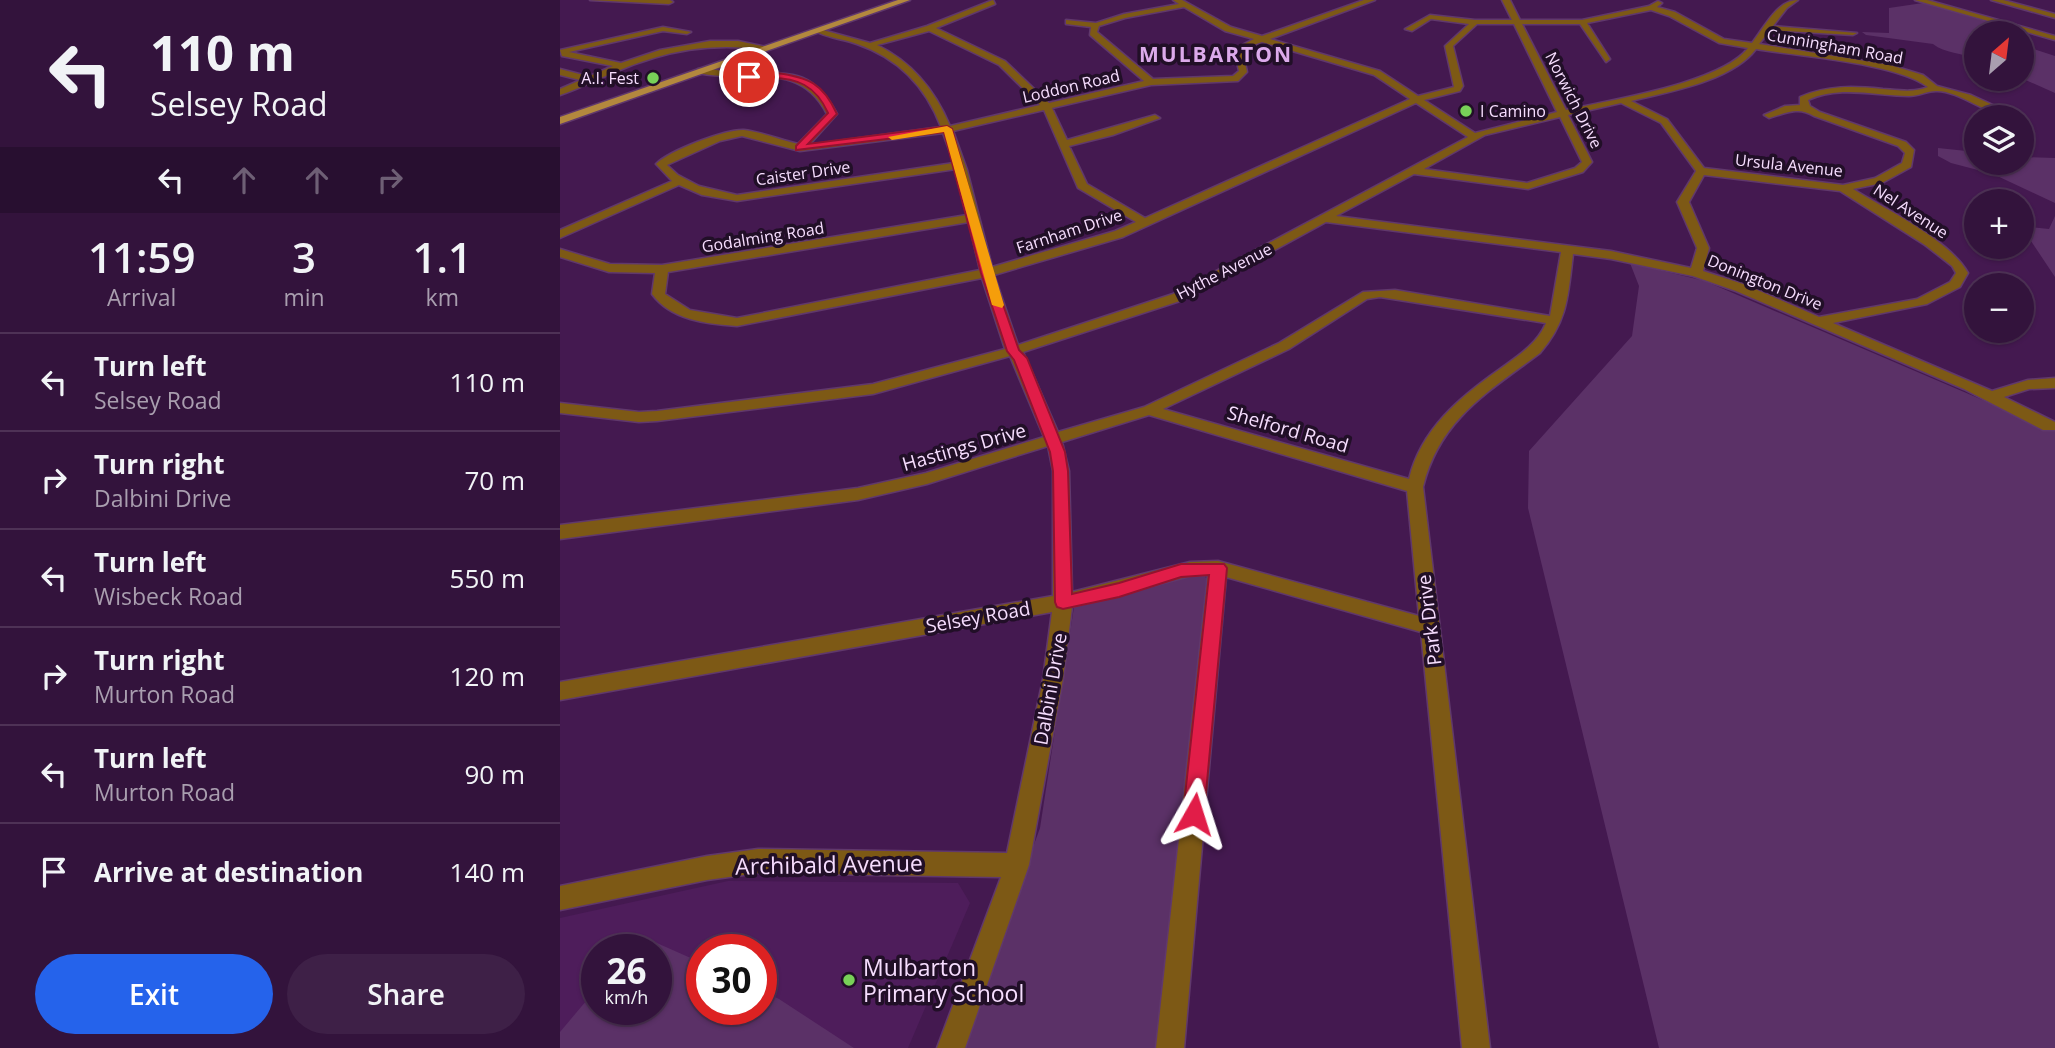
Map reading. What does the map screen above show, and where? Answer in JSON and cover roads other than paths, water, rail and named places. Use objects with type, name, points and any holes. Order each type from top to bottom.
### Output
[{"type":"main road","points":[[560,121],[906,0]]},
{"type":"street","points":[[594,0],[665,1]]},
{"type":"street","name":"Loddon Road","points":[[800,148],[947,129],[1151,82],[1235,79],[1243,72],[1238,49],[1371,0]]},
{"type":"street","name":"Norwich Drive","points":[[1410,170],[1528,186],[1585,166],[1587,160],[1506,0]]},
{"type":"street","points":[[1409,29],[1430,17],[1475,22],[1581,22],[1651,8],[1660,0]]},
{"type":"street","name":"Hythe Avenue","points":[[560,408],[639,417],[851,392],[893,384],[1013,351],[1178,297],[1474,136],[1700,80],[1742,60],[1785,4],[1794,0]]},
{"type":"street","points":[[1919,0],[2055,38]]},
{"type":"street","points":[[1997,0],[2055,16]]},
{"type":"street","points":[[873,44],[930,28],[992,2]]},
{"type":"street","points":[[1069,22],[1096,25],[1181,2],[1223,26],[1368,69],[1474,136]]},
{"type":"street","name":"Cunningham Road","points":[[1651,8],[1672,15],[1718,40],[1887,67],[1920,77],[1934,88],[1948,90],[1985,105]]},
{"type":"street","name":"Farnham Drive","points":[[662,269],[658,294],[664,301],[693,315],[727,322],[759,319],[986,273],[1092,244],[1417,99],[1459,87],[1448,49],[1475,22]]},
{"type":"street","points":[[1581,22],[1606,59]]},
{"type":"street","points":[[1096,25],[1093,33],[1151,82]]},
{"type":"street","points":[[1768,27],[1853,33]]},
{"type":"street","points":[[560,53],[666,28],[687,32]]},
{"type":"street","points":[[930,28],[995,58],[1047,106],[1082,186],[1144,222]]},
{"type":"street","name":"Dalbini Drive","points":[[819,31],[873,44],[919,81],[947,129],[986,273],[1013,351],[1020,358],[1054,440],[1061,471],[1063,602],[1055,668],[1017,864],[951,1048]]},
{"type":"street","points":[[636,36],[655,40]]},
{"type":"street","points":[[560,92],[668,48],[731,41],[767,48]]},
{"type":"street","points":[[597,44],[618,48]]},
{"type":"street","points":[[628,50],[639,52]]},
{"type":"street","points":[[560,53],[623,65]]},
{"type":"street","points":[[701,71],[723,77],[776,76],[808,81],[816,88],[832,114],[800,148]]},
{"type":"street","points":[[560,72],[580,77]]},
{"type":"street","points":[[1948,90],[1964,86]]},
{"type":"street","points":[[1769,115],[1788,108],[1806,107],[1803,99],[1821,91],[1852,89],[1922,93],[1934,88]]},
{"type":"street","points":[[1623,100],[1664,121],[1701,171],[1683,202],[1703,248],[1696,273]]},
{"type":"street","name":"Ursula Avenue","points":[[1701,171],[1843,188],[1878,181],[1907,165],[1910,152],[1898,142],[1826,117],[1806,107]]},
{"type":"street","points":[[1063,144],[1110,133],[1155,118]]},
{"type":"street","name":"Caister Drive","points":[[800,148],[742,133],[717,139],[662,164],[665,170],[680,181],[720,196],[737,198],[958,166]]},
{"type":"street","points":[[560,234],[680,181]]},
{"type":"street","name":"Nel Avenue","points":[[1818,321],[1923,302],[1955,288],[1962,273],[1957,264],[1946,255],[1843,188]]},
{"type":"street","name":"Godalming Road","points":[[560,253],[609,268],[662,269],[973,218]]},
{"type":"street","name":"Donington Drive","points":[[1324,218],[1637,259],[1696,273],[1818,321],[1993,396],[2049,426]]},
{"type":"street","name":"Park Drive","points":[[1476,1048],[1415,487],[1427,448],[1441,426],[1455,411],[1535,351],[1556,321],[1567,250]]},
{"type":"street","name":"Hastings Drive","points":[[560,533],[858,494],[906,484],[1149,410],[1284,346],[1368,295],[1395,294],[1556,321]]},
{"type":"street","points":[[1993,396],[2021,387],[2055,383]]},
{"type":"street","name":"Shelford Road","points":[[1149,410],[1415,487]]},
{"type":"street","points":[[1170,1048],[1218,568]]},
{"type":"street","name":"Selsey Road","points":[[560,691],[1063,602],[1119,590],[1181,571],[1218,568],[1430,627]]},
{"type":"street","name":"Archibald Avenue","points":[[560,898],[707,867],[758,861],[1017,864]]},
{"type":"place","name":"A.I. Fest","points":[[653,78]]},
{"type":"place","name":"I Camino","points":[[1466,111]]},
{"type":"place","name":"Mulbarton Primary School","points":[[849,980]]},
{"type":"district","name":"MULBARTON","points":[[1216,54]]}]
